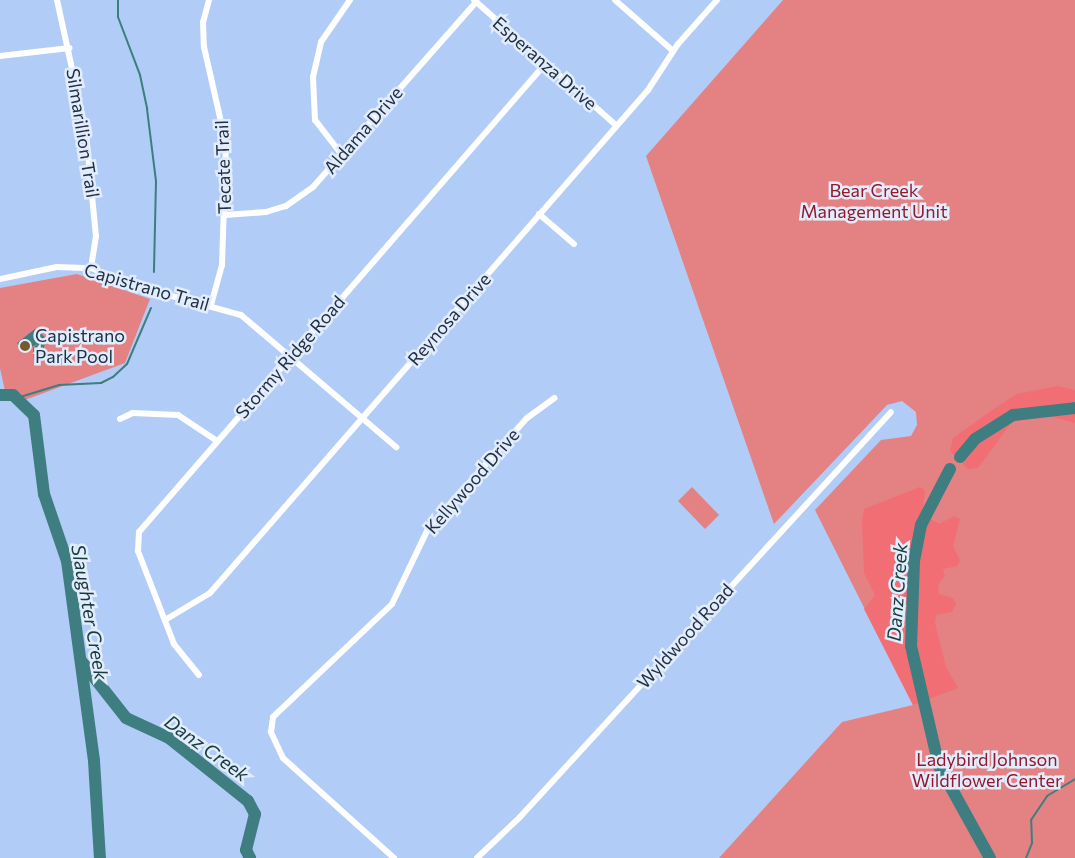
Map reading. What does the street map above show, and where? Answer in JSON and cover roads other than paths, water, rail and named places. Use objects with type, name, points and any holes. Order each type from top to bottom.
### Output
[{"type":"street","name":"Silmarillion Trail","points":[[57,0],[70,48],[96,220],[92,268]]},
{"type":"street","name":"Tecate Trail","points":[[209,0],[203,22],[204,42],[226,144],[222,265],[211,305]]},
{"type":"street","points":[[342,155],[315,120],[313,77],[321,42],[350,0]]},
{"type":"street","points":[[615,0],[673,51]]},
{"type":"street","name":"Reynosa Drive","points":[[165,620],[210,593],[652,84],[673,51],[717,0]]},
{"type":"street","name":"Aldama Drive","points":[[225,215],[256,214],[286,206],[313,187],[475,1]]},
{"type":"street","name":"Esperanza Drive","points":[[475,1],[616,125]]},
{"type":"street","points":[[0,56],[70,48]]},
{"type":"street","name":"Stormy Ridge Road","points":[[199,675],[178,651],[165,620],[137,537],[291,355],[546,63]]},
{"type":"street","points":[[539,214],[574,244]]},
{"type":"street","name":"Capistrano Trail","points":[[0,279],[57,267],[92,268],[139,288],[211,305],[248,319],[396,447]]},
{"type":"street","name":"Kellywood Drive","points":[[394,858],[283,758],[271,732],[273,717],[287,700],[392,604],[423,538],[450,502],[527,418],[555,398]]},
{"type":"street","name":"Wyldwood Road","points":[[477,858],[520,817],[891,412]]},
{"type":"street","points":[[120,419],[133,413],[178,415],[218,441]]},
{"type":"waterway","points":[[118,0],[118,17],[140,75],[147,109],[156,181],[154,272]]},
{"type":"waterway","points":[[17,398],[59,385],[101,383],[113,377],[127,364],[151,308]]},
{"type":"waterway","name":"Slaughter Creek","points":[[0,395],[13,395],[34,415],[44,494],[67,561],[94,761],[100,858]]},
{"type":"waterway","name":"Danz Creek","points":[[960,457],[975,439],[1013,415],[1075,408]]},
{"type":"waterway","name":"Danz Creek","points":[[950,469],[921,525],[914,561],[911,646],[939,766],[990,858]]},
{"type":"waterway","name":"Danz Creek","points":[[82,662],[126,718],[169,738],[248,801],[255,814],[246,850],[250,858]]},
{"type":"waterway","points":[[1026,858],[1032,843],[1031,820],[1047,796],[1075,779]]},
{"type":"place","name":"Capistrano Park Pool","points":[[25,346]]},
{"type":"park label","name":"Bear Creek Management Unit","points":[[874,201]]},
{"type":"park label","name":"Ladybird Johnson Wildflower Center","points":[[987,770]]}]
